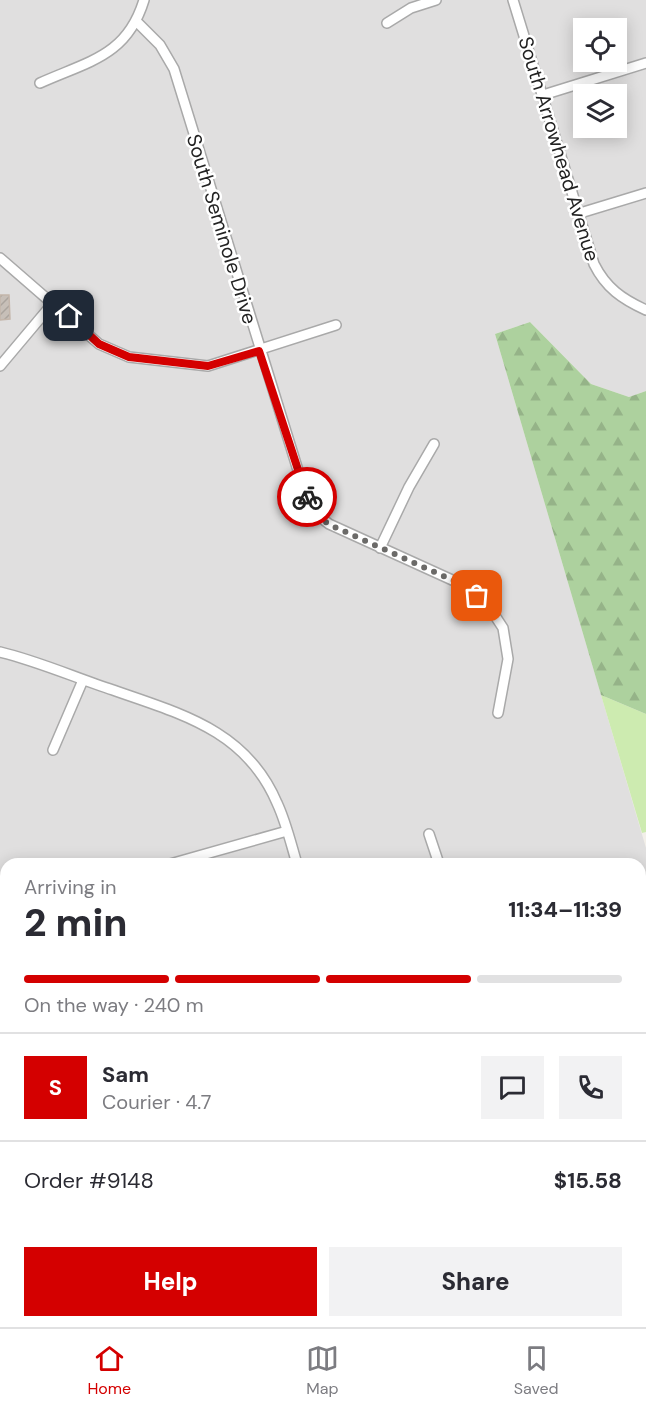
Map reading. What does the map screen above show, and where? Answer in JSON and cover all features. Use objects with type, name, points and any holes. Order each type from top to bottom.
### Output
[{"type":"street","points":[[40,82],[109,52],[122,43],[137,22],[144,0]]},
{"type":"street","points":[[387,23],[411,8],[436,0]]},
{"type":"street","name":"South Arrowhead Avenue","points":[[513,0],[594,264],[604,282],[626,301],[646,310]]},
{"type":"street","name":"South Seminole Drive","points":[[137,22],[160,45],[174,69],[259,351],[305,493],[315,513],[328,524],[461,584],[488,604],[496,614],[502,628],[508,659],[498,713]]},
{"type":"street","points":[[543,95],[646,63]]},
{"type":"street","points":[[577,214],[646,193]]},
{"type":"street","points":[[0,258],[99,344],[114,352],[165,363],[208,366],[336,326]]},
{"type":"street","points":[[0,366],[53,303]]},
{"type":"street","points":[[380,548],[409,487],[434,444]]},
{"type":"street","points":[[0,652],[189,717],[228,738],[248,756],[265,778],[278,802],[295,858]]},
{"type":"street","points":[[53,750],[83,680]]},
{"type":"street","points":[[191,858],[287,831]]},
{"type":"street","points":[[429,834],[437,858]]},
{"type":"shaded area","points":[[0,0],[646,0],[646,391],[629,397],[591,384],[530,322],[495,334],[646,848],[646,858],[0,858]]},
{"type":"green space","points":[[530,322],[591,384],[629,397],[646,391],[646,714],[601,695],[495,334]]},
{"type":"green space","points":[[601,695],[646,714],[646,832],[642,833]]},
{"type":"building","points":[[0,295],[9,295],[10,319],[0,320]]},
{"type":"way so far","points":[[307,497],[315,513],[328,524],[461,584],[477,596]]},
{"type":"route","points":[[69,316],[99,344],[129,357],[165,363],[208,366],[259,351],[307,497]]}]
